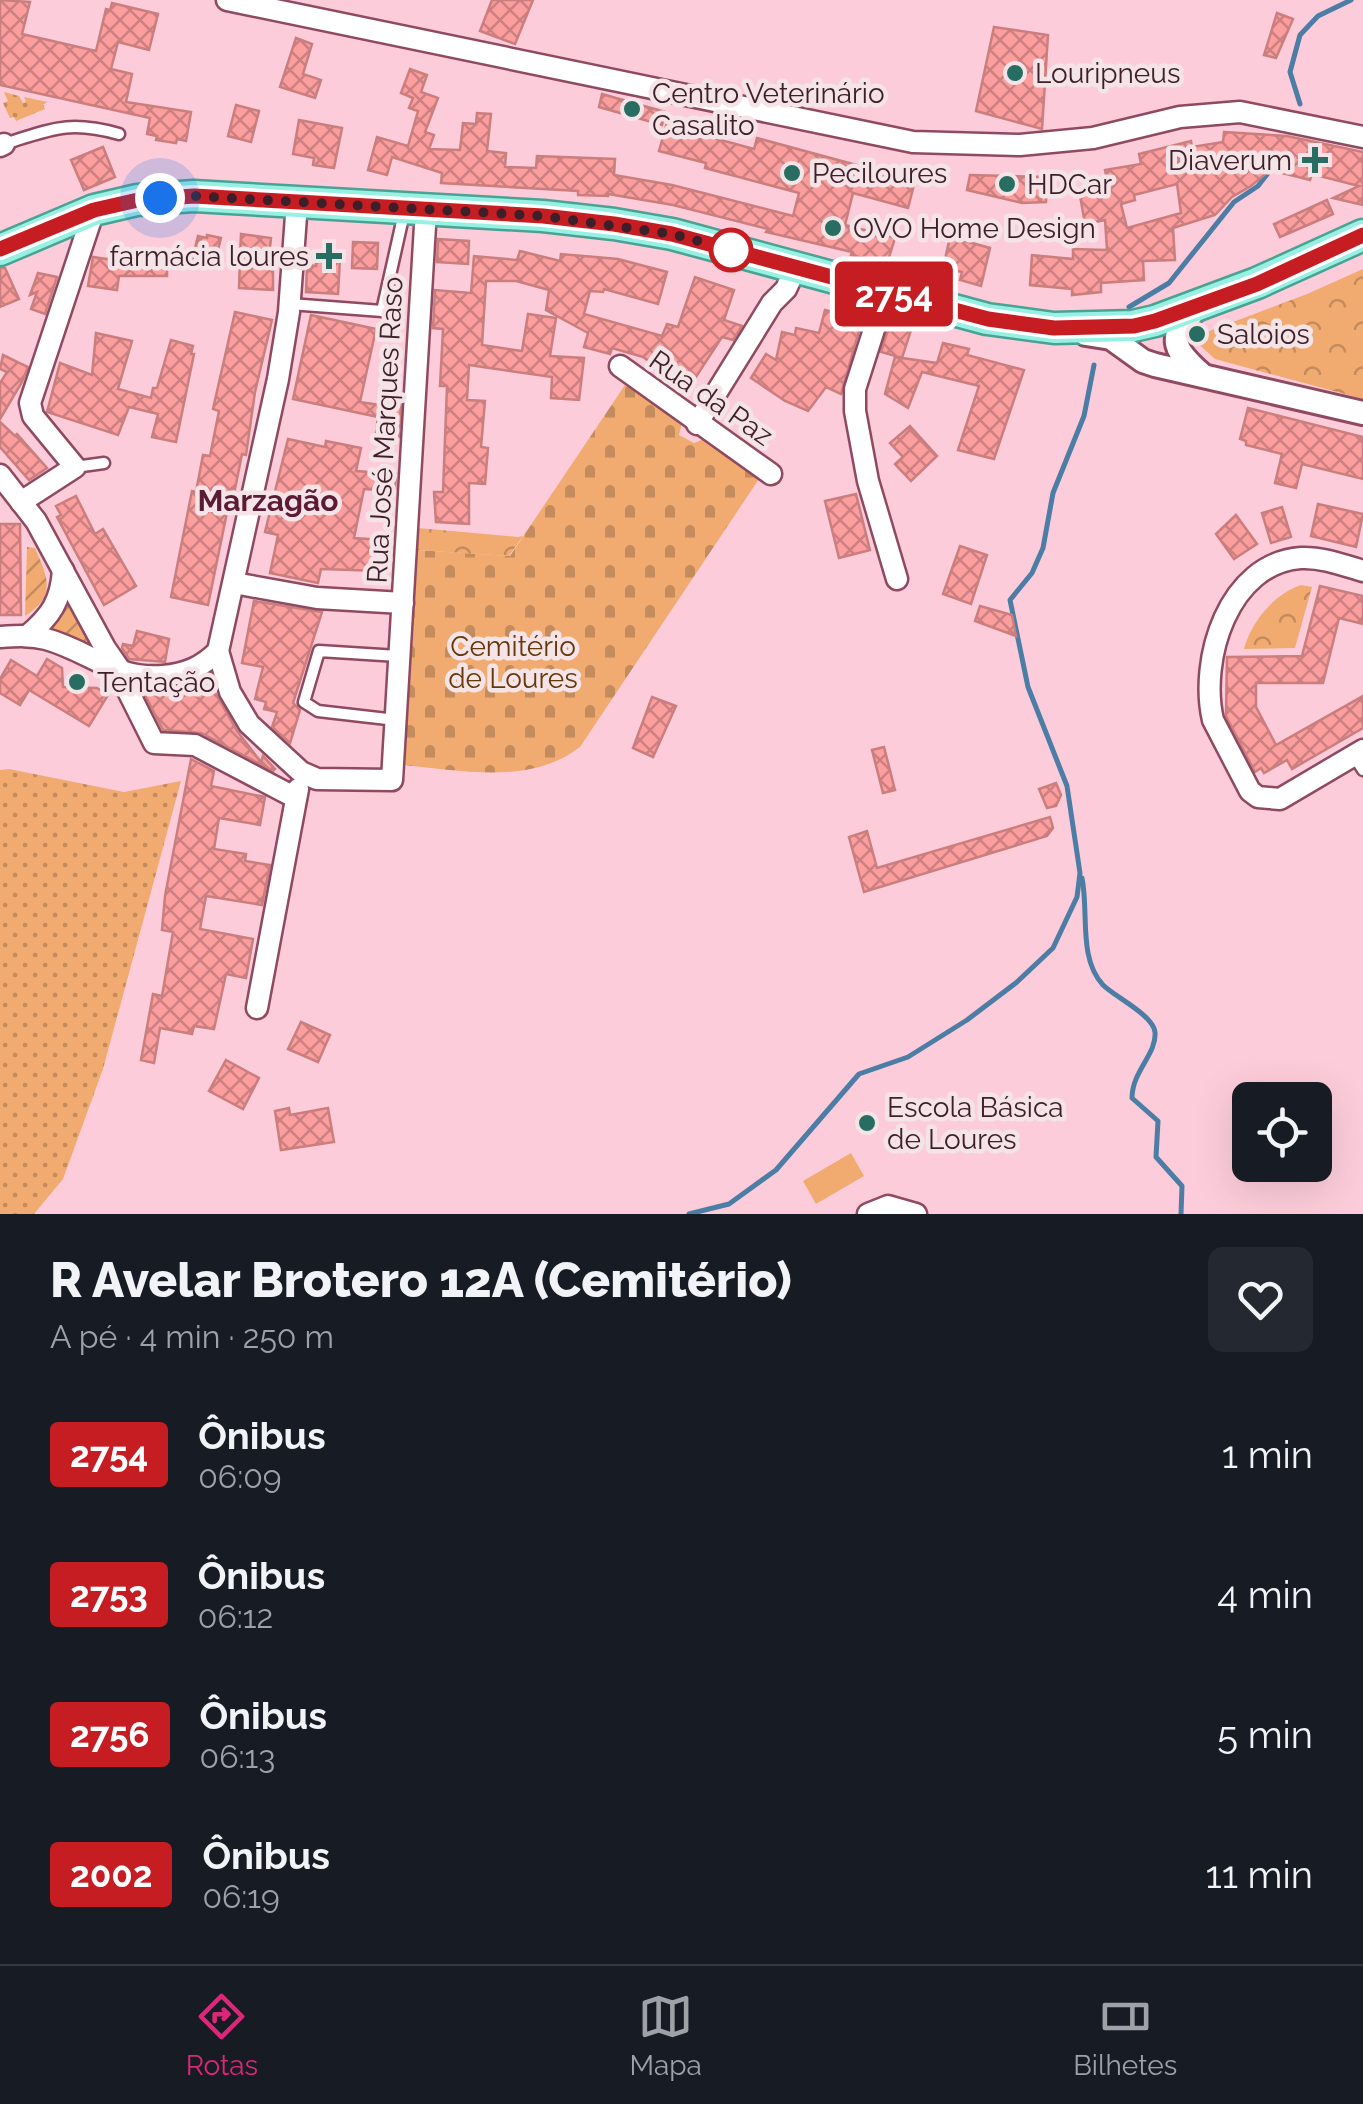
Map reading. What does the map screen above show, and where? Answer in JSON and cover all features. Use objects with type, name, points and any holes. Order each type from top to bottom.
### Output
[{"type":"main road","points":[[0,250],[94,210],[138,200],[194,196],[415,209],[614,224],[672,234],[988,319],[1054,328],[1144,323],[1197,308],[1363,235]]},
{"type":"street","points":[[227,0],[913,142],[1020,145],[1093,138],[1180,118],[1240,112],[1363,137]]},
{"type":"street","points":[[297,202],[278,380],[218,650],[230,692],[249,724],[301,772],[317,779],[392,780],[402,603]]},
{"type":"street","name":"Rua José Marques Raso","points":[[234,583],[317,598],[402,603],[415,209]]},
{"type":"street","points":[[22,502],[76,467],[33,416],[30,403],[94,210]]},
{"type":"street","points":[[698,424],[772,303],[770,284],[786,264]]},
{"type":"street","points":[[886,292],[855,389],[855,411],[868,481],[897,579]]},
{"type":"street","points":[[1197,308],[1182,324],[1176,340],[1180,355],[1200,373]]},
{"type":"street","points":[[1144,323],[1175,362],[1200,373]]},
{"type":"street","points":[[1144,323],[1143,349],[1154,365]]},
{"type":"street","points":[[1054,328],[1110,338],[1143,362],[1363,414]]},
{"type":"street","name":"Rua da Paz","points":[[620,366],[771,474]]},
{"type":"street","points":[[0,475],[22,502],[105,648],[124,674],[128,691],[154,743],[196,745],[296,798]]},
{"type":"street","points":[[1360,759],[1280,799],[1258,797],[1250,791],[1213,720],[1212,658],[1227,614],[1244,588],[1263,572],[1302,558],[1363,570]]},
{"type":"street","points":[[27,636],[56,608],[62,590],[62,568]]},
{"type":"street","points":[[0,637],[48,640],[124,674],[143,678],[203,666],[218,650]]},
{"type":"street","points":[[257,1008],[301,772]]},
{"type":"street","points":[[868,1214],[888,1206],[916,1214]]},
{"type":"lane","points":[[2,145],[50,128],[88,125],[119,134]]},
{"type":"lane","points":[[289,304],[382,311],[415,209]]},
{"type":"lane","points":[[76,467],[104,463]]},
{"type":"lane","points":[[396,720],[318,711],[304,702],[319,651],[400,656]]},
{"type":"green space","points":[[4,92],[19,96],[23,103],[24,97],[48,102],[43,104],[45,109],[16,121],[10,118],[3,103],[8,101]]},
{"type":"green space","points":[[1363,269],[1363,399],[1215,359],[1196,342],[1204,333]]},
{"type":"green space","name":"Cemitério de Loures","points":[[625,385],[682,422],[679,435],[694,443],[711,436],[761,476],[580,747],[539,767],[517,771],[471,772],[402,765],[416,550],[510,556]]},
{"type":"green space","points":[[418,528],[523,536],[509,556],[416,550]]},
{"type":"green space","points":[[27,547],[35,548],[47,586],[42,601],[25,616]]},
{"type":"green space","points":[[1301,585],[1312,587],[1295,648],[1244,649],[1265,610]]},
{"type":"green space","points":[[71,599],[90,641],[85,645],[49,632]]},
{"type":"green space","points":[[0,770],[124,792],[181,781],[103,1069],[63,1179],[34,1214],[0,1214]]},
{"type":"green space","points":[[851,1153],[864,1176],[816,1204],[803,1181]]},
{"type":"building","points":[[0,0],[30,2],[22,34],[96,51],[106,9],[110,10],[112,3],[158,14],[149,50],[118,42],[111,69],[132,74],[126,102],[191,112],[186,141],[156,140],[157,136],[147,134],[150,118],[0,85]]},
{"type":"building","points":[[492,0],[533,0],[515,44],[480,31]]},
{"type":"building","points":[[1277,13],[1293,19],[1276,58],[1264,55]]},
{"type":"building","name":"Louripneus","points":[[994,27],[1048,35],[1042,129],[976,111]]},
{"type":"building","points":[[296,38],[312,44],[303,74],[321,80],[315,98],[280,87]]},
{"type":"building","points":[[410,69],[427,75],[421,92],[438,98],[425,132],[434,135],[429,149],[460,150],[463,123],[476,124],[477,113],[491,114],[487,151],[506,153],[505,167],[536,168],[537,156],[615,159],[614,175],[672,185],[793,216],[799,193],[705,168],[706,163],[659,151],[668,119],[696,126],[695,133],[754,149],[757,138],[915,181],[908,208],[853,193],[845,225],[895,238],[887,264],[673,205],[608,194],[578,195],[578,191],[441,183],[442,173],[392,157],[387,175],[368,170],[377,137],[408,146],[418,111],[409,108],[413,98],[401,93]]},
{"type":"building","name":"Centro Veterinário Casalito","points":[[602,94],[665,112],[662,125],[599,107]]},
{"type":"building","points":[[236,105],[259,111],[251,142],[228,136]]},
{"type":"building","points":[[299,120],[342,128],[334,168],[313,165],[314,158],[293,154]]},
{"type":"building","points":[[1224,132],[1287,136],[1363,152],[1363,205],[1333,198],[1359,186],[1312,174],[1310,180],[1270,170],[1232,197],[1215,215],[1173,228],[1175,260],[1143,261],[1144,280],[1101,283],[1101,292],[1072,295],[1072,289],[1030,285],[1032,255],[1073,259],[1073,249],[1107,250],[1105,220],[1085,224],[1079,190],[1108,185],[1105,170],[1141,164],[1139,154],[1191,141],[1192,147],[1223,142]],"holes":[[[1177,184],[1181,213],[1127,228],[1121,204],[1135,200],[1134,195]]]},
{"type":"building","points":[[103,147],[115,177],[84,190],[71,160]]},
{"type":"building","name":"HDCar","points":[[970,175],[1047,177],[1046,202],[1022,203],[967,190]]},
{"type":"building","points":[[1327,200],[1333,214],[1280,237],[1274,224]]},
{"type":"building","points":[[241,234],[271,238],[268,267],[273,267],[273,290],[239,288]]},
{"type":"building","points":[[198,236],[221,238],[213,269],[191,264]]},
{"type":"building","points":[[950,237],[990,248],[981,286],[960,280],[962,272],[943,268]]},
{"type":"building","points":[[438,239],[469,241],[468,264],[437,262]]},
{"type":"building","points":[[353,242],[378,243],[377,269],[352,268]]},
{"type":"building","points":[[520,251],[560,261],[561,254],[618,259],[667,272],[658,304],[604,289],[590,291],[584,314],[662,336],[667,324],[678,327],[695,277],[734,290],[724,320],[742,326],[733,340],[722,337],[688,389],[643,357],[612,348],[610,354],[584,347],[588,333],[546,310],[549,290],[516,281],[486,281],[482,345],[522,351],[528,314],[556,318],[550,356],[584,358],[579,400],[551,398],[552,377],[469,365],[467,400],[485,401],[481,447],[488,448],[485,484],[469,483],[469,524],[436,522],[434,492],[443,492],[447,386],[440,386],[443,329],[433,328],[435,290],[471,293],[474,256],[517,260]]},
{"type":"building","points":[[141,252],[167,252],[167,276],[119,276],[117,290],[88,286],[93,257],[140,264]]},
{"type":"building","points":[[316,258],[340,259],[338,294],[306,292],[307,265],[316,266]]},
{"type":"building","points":[[0,268],[5,268],[19,299],[0,307]]},
{"type":"building","points":[[38,273],[57,277],[45,314],[31,309],[37,292],[30,295]]},
{"type":"building","points":[[825,310],[862,320],[841,394],[826,387],[808,411],[751,378],[766,354],[776,360],[782,332],[795,335],[796,328],[819,333]]},
{"type":"building","points":[[235,312],[272,320],[255,392],[246,455],[242,454],[235,489],[232,488],[208,605],[171,597],[192,491],[196,492],[203,455],[210,456],[219,411],[213,409]]},
{"type":"building","points":[[311,315],[376,329],[360,402],[401,405],[399,437],[376,433],[378,417],[293,399]]},
{"type":"building","points":[[891,320],[912,327],[902,358],[881,352]]},
{"type":"building","points":[[96,333],[132,341],[118,389],[151,398],[171,340],[193,346],[176,442],[152,437],[158,414],[129,407],[118,435],[47,412],[60,363],[92,375]]},
{"type":"building","points":[[943,343],[969,349],[967,355],[1024,370],[994,459],[958,450],[979,386],[922,372],[908,408],[885,394],[895,357],[937,363]]},
{"type":"building","points":[[3,355],[28,367],[0,419],[0,383],[7,372],[0,369]]},
{"type":"building","points":[[1248,408],[1363,437],[1363,479],[1302,464],[1296,488],[1275,483],[1282,454],[1246,445],[1240,439]]},
{"type":"building","points":[[0,422],[17,434],[47,468],[29,480],[0,447]]},
{"type":"building","points":[[910,426],[937,456],[911,481],[895,464],[903,457],[890,443]]},
{"type":"building","points":[[288,439],[325,447],[326,441],[361,448],[356,471],[396,474],[395,491],[364,489],[354,538],[382,540],[380,571],[321,569],[318,583],[270,573],[278,535],[265,532]]},
{"type":"building","points":[[856,494],[870,550],[839,558],[825,501]]},
{"type":"building","points":[[76,496],[95,534],[103,529],[136,586],[104,605],[57,517],[61,515],[56,506]]},
{"type":"building","points":[[1318,504],[1363,514],[1356,547],[1311,536]]},
{"type":"building","points":[[1282,507],[1291,537],[1271,543],[1262,513]]},
{"type":"building","points":[[1236,515],[1257,544],[1234,559],[1216,534]]},
{"type":"building","points":[[0,524],[20,524],[21,615],[0,615]]},
{"type":"building","points":[[960,546],[987,555],[971,604],[943,594]]},
{"type":"building","points":[[1320,586],[1363,596],[1363,624],[1339,618],[1323,683],[1256,683],[1256,707],[1276,745],[1363,696],[1363,728],[1292,769],[1287,760],[1264,773],[1261,768],[1255,772],[1226,716],[1227,657],[1302,656]]},
{"type":"building","points":[[254,601],[322,612],[293,703],[300,710],[290,743],[272,727],[277,712],[264,709],[266,702],[255,699],[263,667],[242,663]]},
{"type":"building","points":[[980,606],[1012,615],[1016,636],[975,621]]},
{"type":"building","points":[[137,631],[169,639],[165,662],[129,659],[123,644],[133,646]]},
{"type":"building","points":[[47,659],[62,668],[63,687],[97,688],[108,695],[89,726],[29,690],[20,705],[0,693],[0,679],[11,660],[37,676]]},
{"type":"building","points":[[143,691],[216,694],[261,762],[263,756],[275,769],[201,733],[163,730]]},
{"type":"building","points":[[652,697],[676,706],[653,757],[633,748]]},
{"type":"building","points":[[884,747],[895,790],[883,793],[872,750]]},
{"type":"building","points":[[191,759],[214,771],[211,786],[265,797],[260,825],[219,818],[214,849],[246,854],[245,861],[270,865],[262,905],[206,896],[200,929],[253,939],[246,978],[226,974],[214,1029],[194,1026],[192,1034],[160,1028],[154,1063],[141,1060],[153,994],[162,996],[173,932],[162,930],[165,896]]},
{"type":"building","points":[[1056,783],[1061,795],[1056,806],[1047,808],[1039,789]]},
{"type":"building","points":[[1050,817],[1053,828],[1047,836],[864,892],[849,837],[867,831],[877,868]]},
{"type":"building","points":[[301,1022],[330,1035],[318,1062],[288,1049]]},
{"type":"building","points":[[226,1060],[259,1078],[243,1109],[209,1091]]},
{"type":"building","points":[[289,1108],[290,1115],[328,1108],[334,1142],[281,1150],[275,1111]]},
{"type":"waterway","points":[[1300,104],[1290,72],[1300,35],[1318,16],[1351,0]]},
{"type":"waterway","points":[[1129,307],[1169,283],[1234,202],[1258,186],[1272,168]]},
{"type":"waterway","points":[[689,1214],[729,1204],[776,1170],[859,1074],[908,1057],[967,1020],[1053,948],[1077,897],[1080,873],[1067,786],[1028,687],[1010,600],[1032,573],[1043,548],[1053,493],[1084,416],[1094,365]]},
{"type":"waterway","points":[[1082,878],[1087,948],[1095,974],[1103,985],[1148,1019],[1155,1032],[1132,1098],[1158,1121],[1156,1157],[1182,1186],[1181,1214]]},
{"type":"bus line","name":"2754","points":[[0,249],[94,210],[138,200],[194,196],[543,216],[672,234],[988,319],[1054,328],[1134,326],[1155,321],[1257,284],[1363,235]]},
{"type":"place","name":"Louripneus","points":[[1015,73]]},
{"type":"place","name":"Centro Veterinário Casalito","points":[[632,109]]},
{"type":"place","name":"Diaverum","points":[[1315,160]]},
{"type":"place","name":"Peciloures","points":[[792,173]]},
{"type":"place","name":"HDCar","points":[[1007,184]]},
{"type":"place","name":"OVO Home Design","points":[[833,228]]},
{"type":"place","name":"farmácia loures","points":[[329,256]]},
{"type":"place","name":"Saloios","points":[[1197,334]]},
{"type":"place","name":"Tentação","points":[[77,682]]},
{"type":"place","name":"Escola Básica de Loures","points":[[867,1123]]},
{"type":"district","name":"Marzagão","points":[[268,500]]},
{"type":"route","points":[[160,198],[194,196],[543,216],[672,234],[746,254],[731,250]]}]
